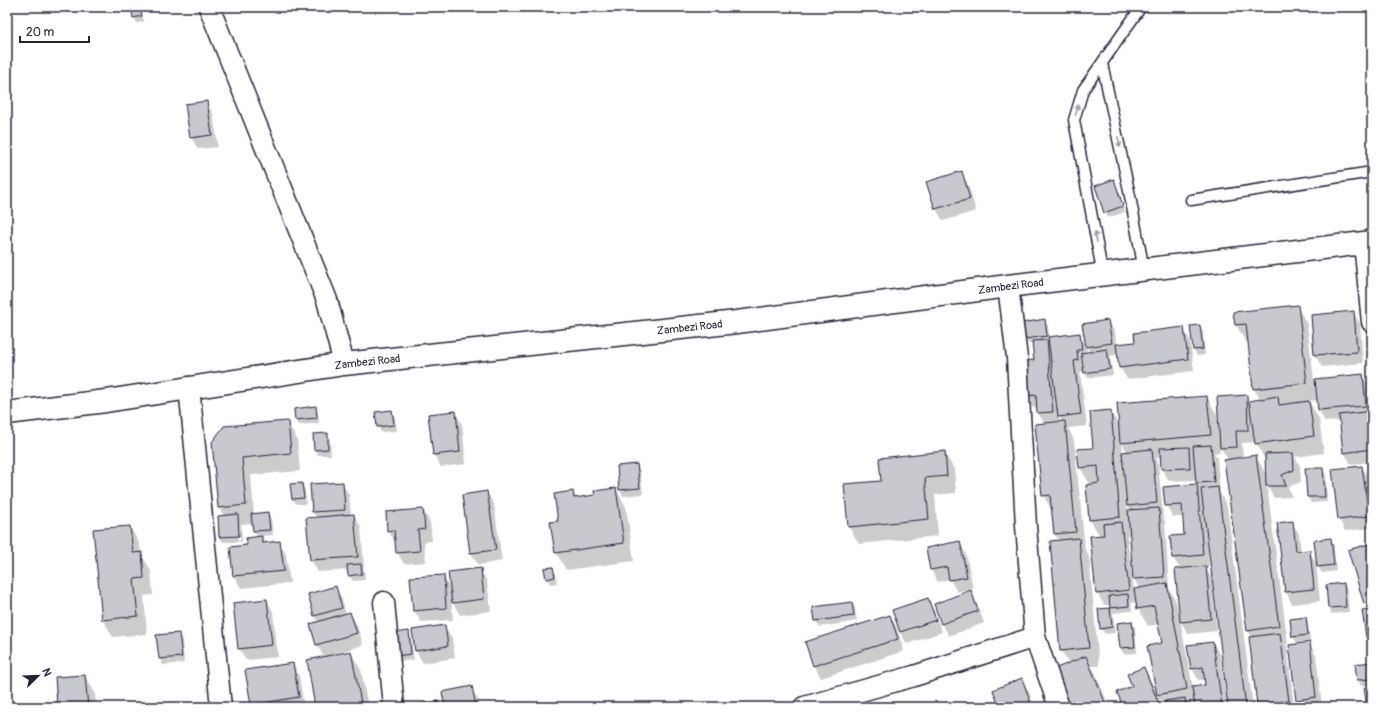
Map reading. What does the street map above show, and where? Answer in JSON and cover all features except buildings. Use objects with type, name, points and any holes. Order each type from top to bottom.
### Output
[{"type":"main road","name":"Zambezi Road","points":[[7,413],[106,401],[344,364],[737,322],[1008,286],[1103,276],[1368,243]]},
{"type":"street","points":[[209,7],[327,300],[344,364]]},
{"type":"street","points":[[1368,243],[1372,322]]},
{"type":"street","points":[[1008,286],[1017,358],[1026,526],[1035,637],[1059,707]]},
{"type":"street","points":[[189,387],[221,707]]},
{"type":"street","points":[[384,602],[394,707]]},
{"type":"street","points":[[804,707],[914,676],[1035,637]]},
{"type":"lane","points":[[1103,276],[1074,120],[1083,90],[1141,7]]},
{"type":"lane","points":[[1102,62],[1144,270]]},
{"type":"lane","points":[[1191,200],[1372,172]]}]
